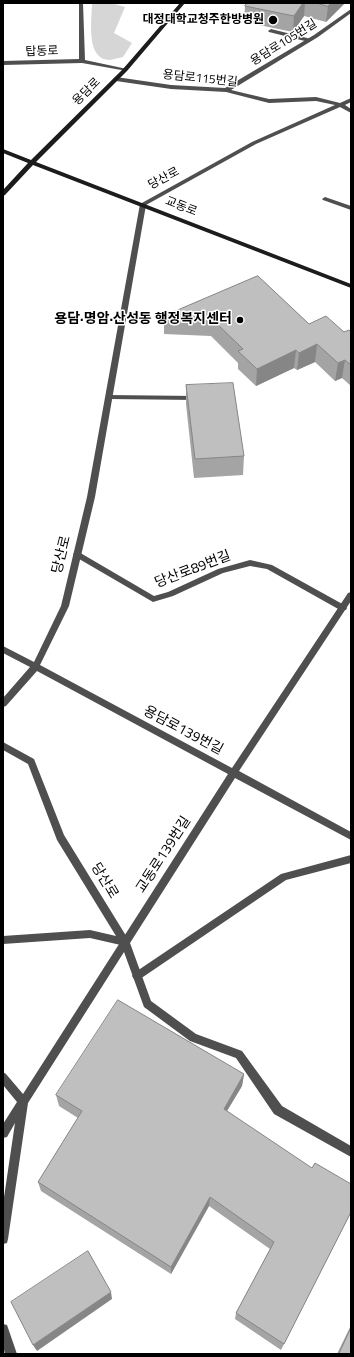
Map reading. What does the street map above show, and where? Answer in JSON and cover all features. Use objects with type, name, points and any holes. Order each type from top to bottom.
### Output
[{"type":"main road","name":"용담로","points":[[3,194],[33,161],[125,70],[183,3]]},
{"type":"main road","name":"교동로","points":[[3,151],[33,161],[351,286]]},
{"type":"street","points":[[81,3],[82,61]]},
{"type":"street","name":"용담로105번길","points":[[226,90],[309,40],[351,11]]},
{"type":"street","points":[[271,30],[309,40]]},
{"type":"street","name":"탑동로","points":[[3,63],[82,61],[125,70]]},
{"type":"street","name":"용담로115번길","points":[[116,79],[171,87],[226,90],[269,101],[316,99],[341,105],[351,111]]},
{"type":"street","name":"당산로","points":[[3,704],[35,667],[65,606],[91,497],[143,204],[254,143],[351,100]]},
{"type":"street","points":[[325,199],[351,208]]},
{"type":"street","points":[[109,397],[201,398]]},
{"type":"street","name":"당산로89번길","points":[[77,554],[153,599],[170,594],[221,571],[250,563],[269,567],[343,608]]},
{"type":"street","name":"교동로139번길","points":[[3,1132],[233,773],[351,595]]},
{"type":"street","name":"용담로139번길","points":[[3,649],[351,836]]},
{"type":"street","name":"당산로","points":[[3,746],[31,762],[60,837],[125,942],[147,1004],[192,1038],[239,1054],[278,1110],[351,1152]]},
{"type":"street","points":[[137,976],[284,877],[351,859]]},
{"type":"street","points":[[3,940],[90,934],[125,942]]},
{"type":"street","points":[[3,1078],[23,1102],[3,1239]]},
{"type":"street","points":[[3,1329],[11,1354]]},
{"type":"shaded area","points":[[92,3],[111,3],[125,7],[114,33],[132,43],[123,57],[110,60],[102,58],[97,53],[93,46],[91,28]]},
{"type":"building","points":[[247,3],[303,3],[294,16],[245,6]]},
{"type":"building","points":[[316,3],[331,3],[328,6]]},
{"type":"building","points":[[258,276],[309,324],[326,316],[344,332],[349,330],[351,332],[351,365],[345,360],[338,363],[317,344],[299,353],[296,350],[257,369],[238,351],[243,349],[211,318],[164,316]]},
{"type":"building","points":[[233,383],[244,456],[195,459],[186,385]]},
{"type":"building","points":[[118,1000],[244,1074],[224,1109],[312,1168],[315,1163],[351,1184],[351,1212],[284,1344],[236,1313],[274,1242],[210,1197],[171,1267],[38,1182],[82,1111],[56,1095]]},
{"type":"building","points":[[88,1251],[111,1292],[33,1345],[11,1302]]},
{"type":"building","points":[[351,1328],[351,1354],[339,1354]]},
{"type":"place","name":"대정대학교청주한방병원","points":[[273,20]]},
{"type":"place","name":"용담·명암·산성동 행정복지센터","points":[[240,320]]}]
